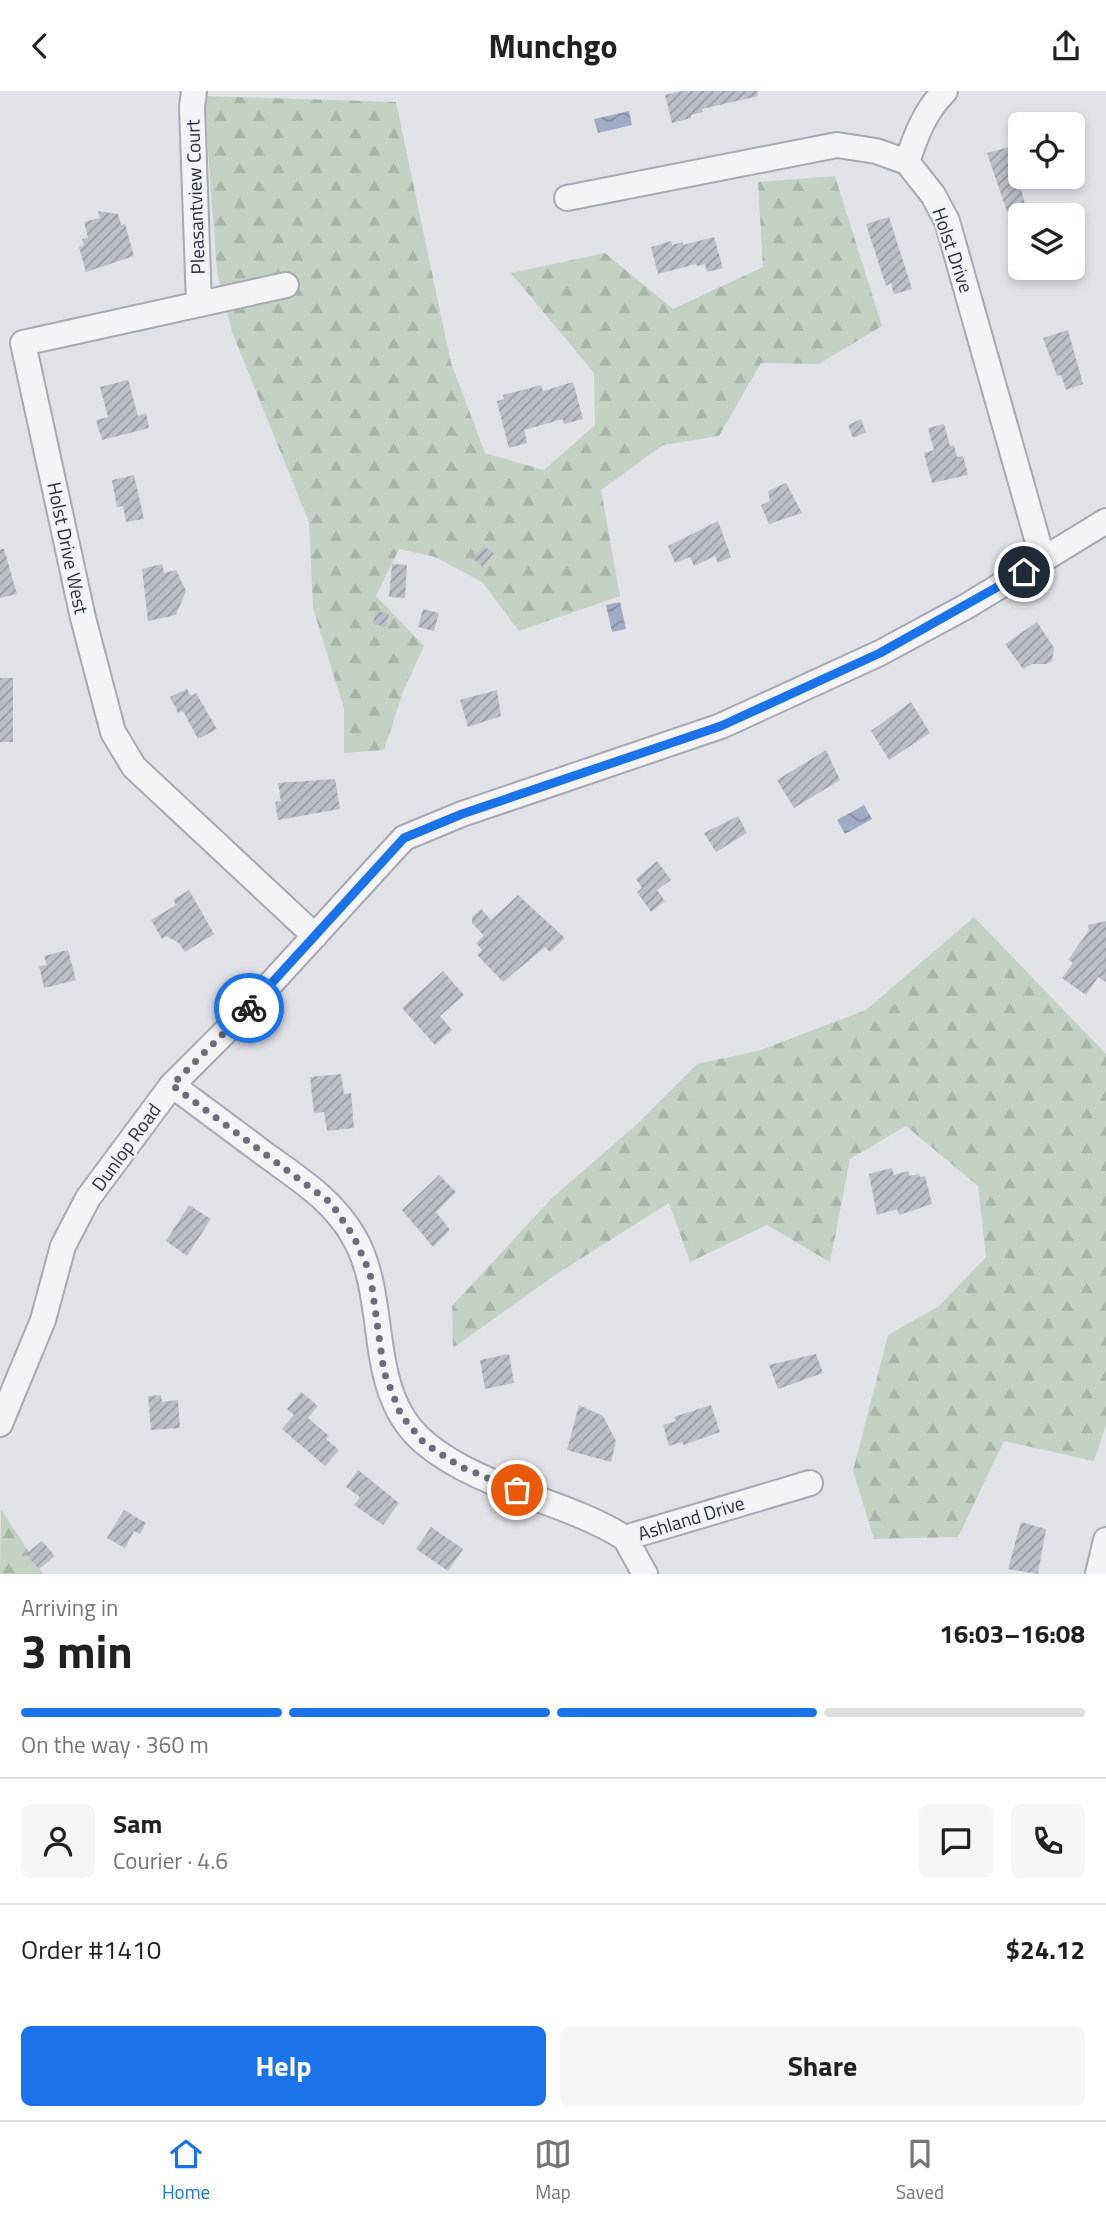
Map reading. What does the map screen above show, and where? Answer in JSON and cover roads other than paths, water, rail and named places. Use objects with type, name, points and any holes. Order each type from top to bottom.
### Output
[{"type":"street","name":"Pleasantview Court","points":[[194,91],[192,107],[199,304]]},
{"type":"street","points":[[567,198],[837,145],[876,151],[907,162],[917,131],[932,104],[945,91]]},
{"type":"street","name":"Holst Drive","points":[[907,162],[933,195],[954,244],[1042,560]]},
{"type":"street","name":"Holst Drive West","points":[[286,285],[23,343],[83,618],[113,732],[134,767],[316,936]]},
{"type":"street","name":"Dunlop Road","points":[[0,1424],[43,1320],[63,1246],[88,1198],[172,1085],[316,936],[404,838],[462,814],[721,726],[880,653],[1106,521]]},
{"type":"street","name":"Ashland Drive","points":[[172,1085],[331,1203],[354,1237],[370,1273],[384,1372],[401,1415],[424,1443],[461,1467],[595,1519],[625,1538],[810,1483]]},
{"type":"street","points":[[625,1538],[645,1574]]},
{"type":"street","points":[[1098,1574],[1106,1540]]},
{"type":"water","points":[[629,111],[632,125],[598,133],[594,119]]},
{"type":"water","points":[[620,602],[626,629],[612,632],[606,605]]},
{"type":"water","points":[[864,805],[872,819],[845,834],[837,820]]}]
